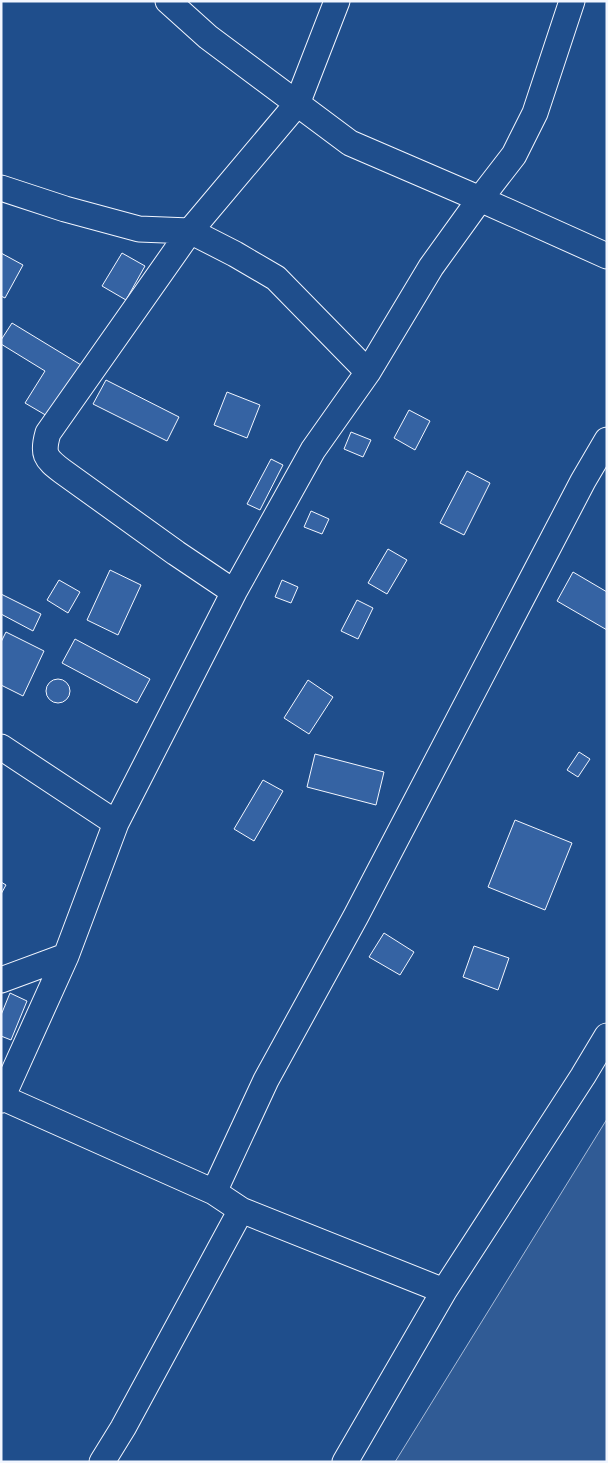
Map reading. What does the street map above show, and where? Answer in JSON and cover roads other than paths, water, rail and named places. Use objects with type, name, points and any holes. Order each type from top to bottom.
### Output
[{"type":"street","points":[[168,1],[208,37],[350,143],[480,198],[607,256]]},
{"type":"street","points":[[234,592],[176,554],[62,471],[47,459],[44,447],[48,433],[190,231],[296,104],[337,1]]},
{"type":"street","points":[[444,1290],[241,1210],[214,1192],[2,1098],[66,956],[116,823],[234,592],[313,450],[368,372],[431,267],[480,198],[514,155],[535,113],[572,1]]},
{"type":"street","points":[[1,188],[65,209],[139,229],[190,231],[276,278],[368,372]]},
{"type":"street","points":[[214,1192],[266,1080],[356,916],[578,490],[607,440]]},
{"type":"street","points":[[1,747],[116,823]]},
{"type":"street","points":[[1,980],[66,956]]},
{"type":"street","points":[[345,1462],[444,1290],[607,1036]]},
{"type":"street","points":[[102,1462],[123,1428],[241,1210]]}]
